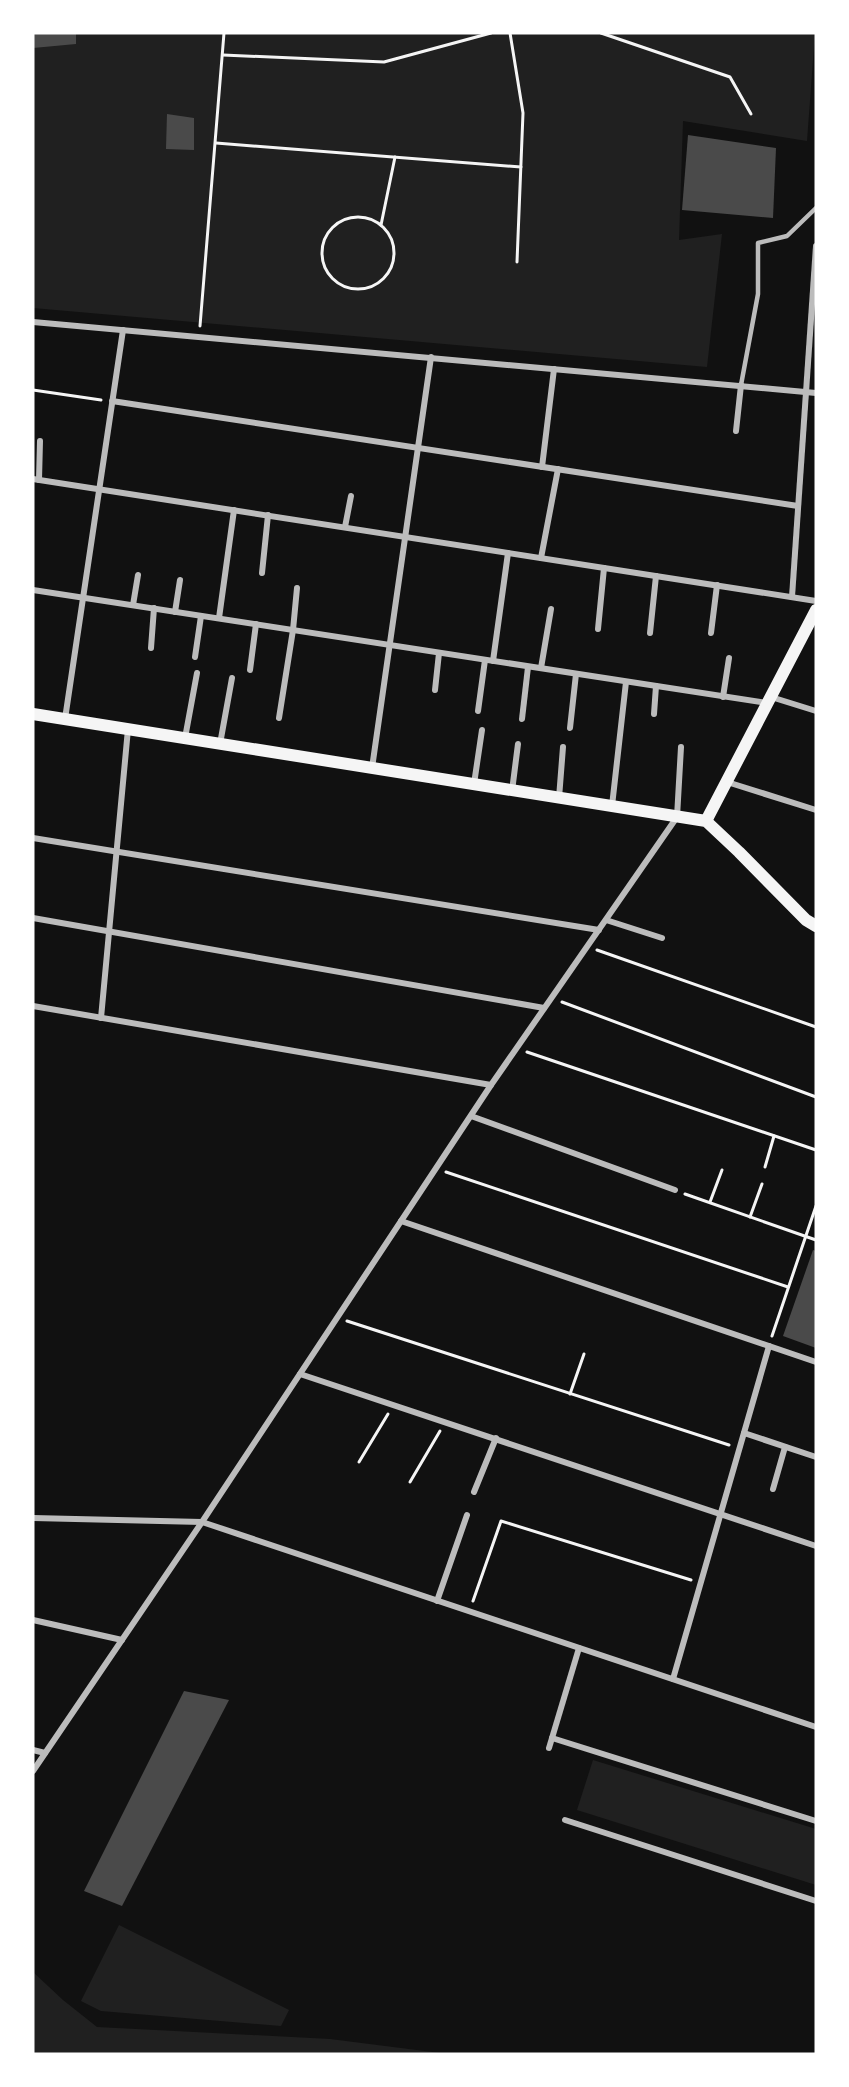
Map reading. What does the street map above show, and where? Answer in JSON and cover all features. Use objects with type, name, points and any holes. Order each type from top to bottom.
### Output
[{"type":"main road","points":[[706,821],[816,610]]},
{"type":"main road","points":[[33,714],[706,821],[806,920],[816,926]]},
{"type":"street","points":[[792,597],[816,246]]},
{"type":"street","points":[[33,322],[816,393]]},
{"type":"street","points":[[65,719],[123,330]]},
{"type":"street","points":[[372,768],[431,357]]},
{"type":"street","points":[[542,467],[554,369]]},
{"type":"street","points":[[736,431],[741,385]]},
{"type":"street","points":[[112,401],[798,506]]},
{"type":"street","points":[[40,441],[36,479],[816,601]]},
{"type":"street","points":[[541,558],[558,469]]},
{"type":"street","points":[[345,527],[351,496]]},
{"type":"street","points":[[219,618],[234,510]]},
{"type":"street","points":[[262,573],[268,515]]},
{"type":"street","points":[[493,661],[508,553]]},
{"type":"street","points":[[598,629],[604,568]]},
{"type":"street","points":[[133,605],[138,575]]},
{"type":"street","points":[[650,633],[656,576]]},
{"type":"street","points":[[175,612],[180,580]]},
{"type":"street","points":[[711,633],[717,585]]},
{"type":"street","points":[[279,717],[293,630],[297,588]]},
{"type":"street","points":[[33,590],[723,697],[769,700],[816,711]]},
{"type":"street","points":[[151,648],[154,608]]},
{"type":"street","points":[[541,668],[551,609]]},
{"type":"street","points":[[195,657],[201,615]]},
{"type":"street","points":[[250,670],[256,624]]},
{"type":"street","points":[[435,690],[439,652]]},
{"type":"street","points":[[723,697],[729,658]]},
{"type":"street","points":[[478,711],[485,660]]},
{"type":"street","points":[[522,719],[528,666]]},
{"type":"street","points":[[185,738],[197,673]]},
{"type":"street","points":[[570,728],[576,674]]},
{"type":"street","points":[[220,744],[232,678]]},
{"type":"street","points":[[612,806],[626,682]]},
{"type":"street","points":[[654,714],[656,686]]},
{"type":"street","points":[[101,1018],[128,729]]},
{"type":"street","points":[[474,784],[482,730]]},
{"type":"street","points":[[513,790],[518,744]]},
{"type":"street","points":[[559,798],[563,747]]},
{"type":"street","points":[[33,1771],[202,1522],[491,1085],[677,817],[681,747]]},
{"type":"street","points":[[727,782],[816,810]]},
{"type":"street","points":[[33,838],[599,930]]},
{"type":"street","points":[[33,918],[544,1008]]},
{"type":"street","points":[[606,920],[662,938]]},
{"type":"street","points":[[33,1006],[491,1085]]},
{"type":"street","points":[[471,1116],[675,1190]]},
{"type":"street","points":[[401,1221],[816,1362]]},
{"type":"street","points":[[673,1679],[769,1346]]},
{"type":"street","points":[[300,1374],[816,1546]]},
{"type":"street","points":[[744,1433],[816,1456]]},
{"type":"street","points":[[474,1492],[496,1438]]},
{"type":"street","points":[[773,1489],[785,1447]]},
{"type":"street","points":[[437,1601],[466,1515]]},
{"type":"street","points":[[33,1518],[202,1522],[816,1727]]},
{"type":"street","points":[[33,1620],[122,1640]]},
{"type":"street","points":[[549,1748],[579,1648]]},
{"type":"street","points":[[552,1738],[816,1821]]},
{"type":"street","points":[[33,1750],[45,1753]]},
{"type":"street","points":[[565,1820],[816,1901]]},
{"type":"lane","points":[[741,385],[758,294],[758,243],[787,236],[816,208]]},
{"type":"path","points":[[199,337],[224,33]]},
{"type":"path","points":[[223,55],[384,62],[491,33]]},
{"type":"path","points":[[510,33],[523,113],[517,262]]},
{"type":"path","points":[[601,33],[730,76],[751,114]]},
{"type":"path","points":[[216,143],[521,167]]},
{"type":"path","points":[[381,225],[395,157]]},
{"type":"path","points":[[352,217],[364,217],[381,225],[392,238],[394,250],[393,262],[388,273],[380,282],[369,288],[345,287],[335,281],[327,272],[322,261],[321,249],[324,238],[331,228],[341,220],[352,217]]},
{"type":"path","points":[[33,390],[112,401]]},
{"type":"path","points":[[587,946],[816,1027]]},
{"type":"path","points":[[551,998],[816,1097]]},
{"type":"path","points":[[517,1049],[816,1150]]},
{"type":"path","points":[[765,1167],[774,1136]]},
{"type":"path","points":[[436,1168],[788,1287]]},
{"type":"path","points":[[710,1202],[722,1170]]},
{"type":"path","points":[[750,1217],[762,1184]]},
{"type":"path","points":[[675,1190],[816,1240]]},
{"type":"path","points":[[769,1346],[816,1206]]},
{"type":"path","points":[[337,1317],[739,1449]]},
{"type":"path","points":[[570,1394],[584,1354]]},
{"type":"path","points":[[359,1462],[393,1404]]},
{"type":"path","points":[[410,1482],[446,1422]]},
{"type":"path","points":[[469,1611],[501,1521],[700,1583]]},
{"type":"shaded area","points":[[33,33],[815,33],[807,141],[683,121],[679,240],[722,234],[707,367],[33,308]]},
{"type":"shaded area","points":[[593,1760],[816,1829],[816,1885],[577,1810]]},
{"type":"shaded area","points":[[119,1925],[289,2010],[281,2026],[101,2011],[81,2001]]},
{"type":"shaded area","points":[[33,1972],[97,2027],[330,2039],[448,2054],[33,2054]]},
{"type":"building","points":[[33,33],[76,33],[76,44],[33,48]]},
{"type":"building","points":[[167,114],[194,118],[194,150],[166,149]]},
{"type":"building","points":[[688,135],[776,148],[773,218],[682,210]]},
{"type":"building","points":[[813,1250],[816,1251],[816,1348],[783,1336]]},
{"type":"building","points":[[184,1691],[229,1700],[122,1906],[84,1891]]}]
